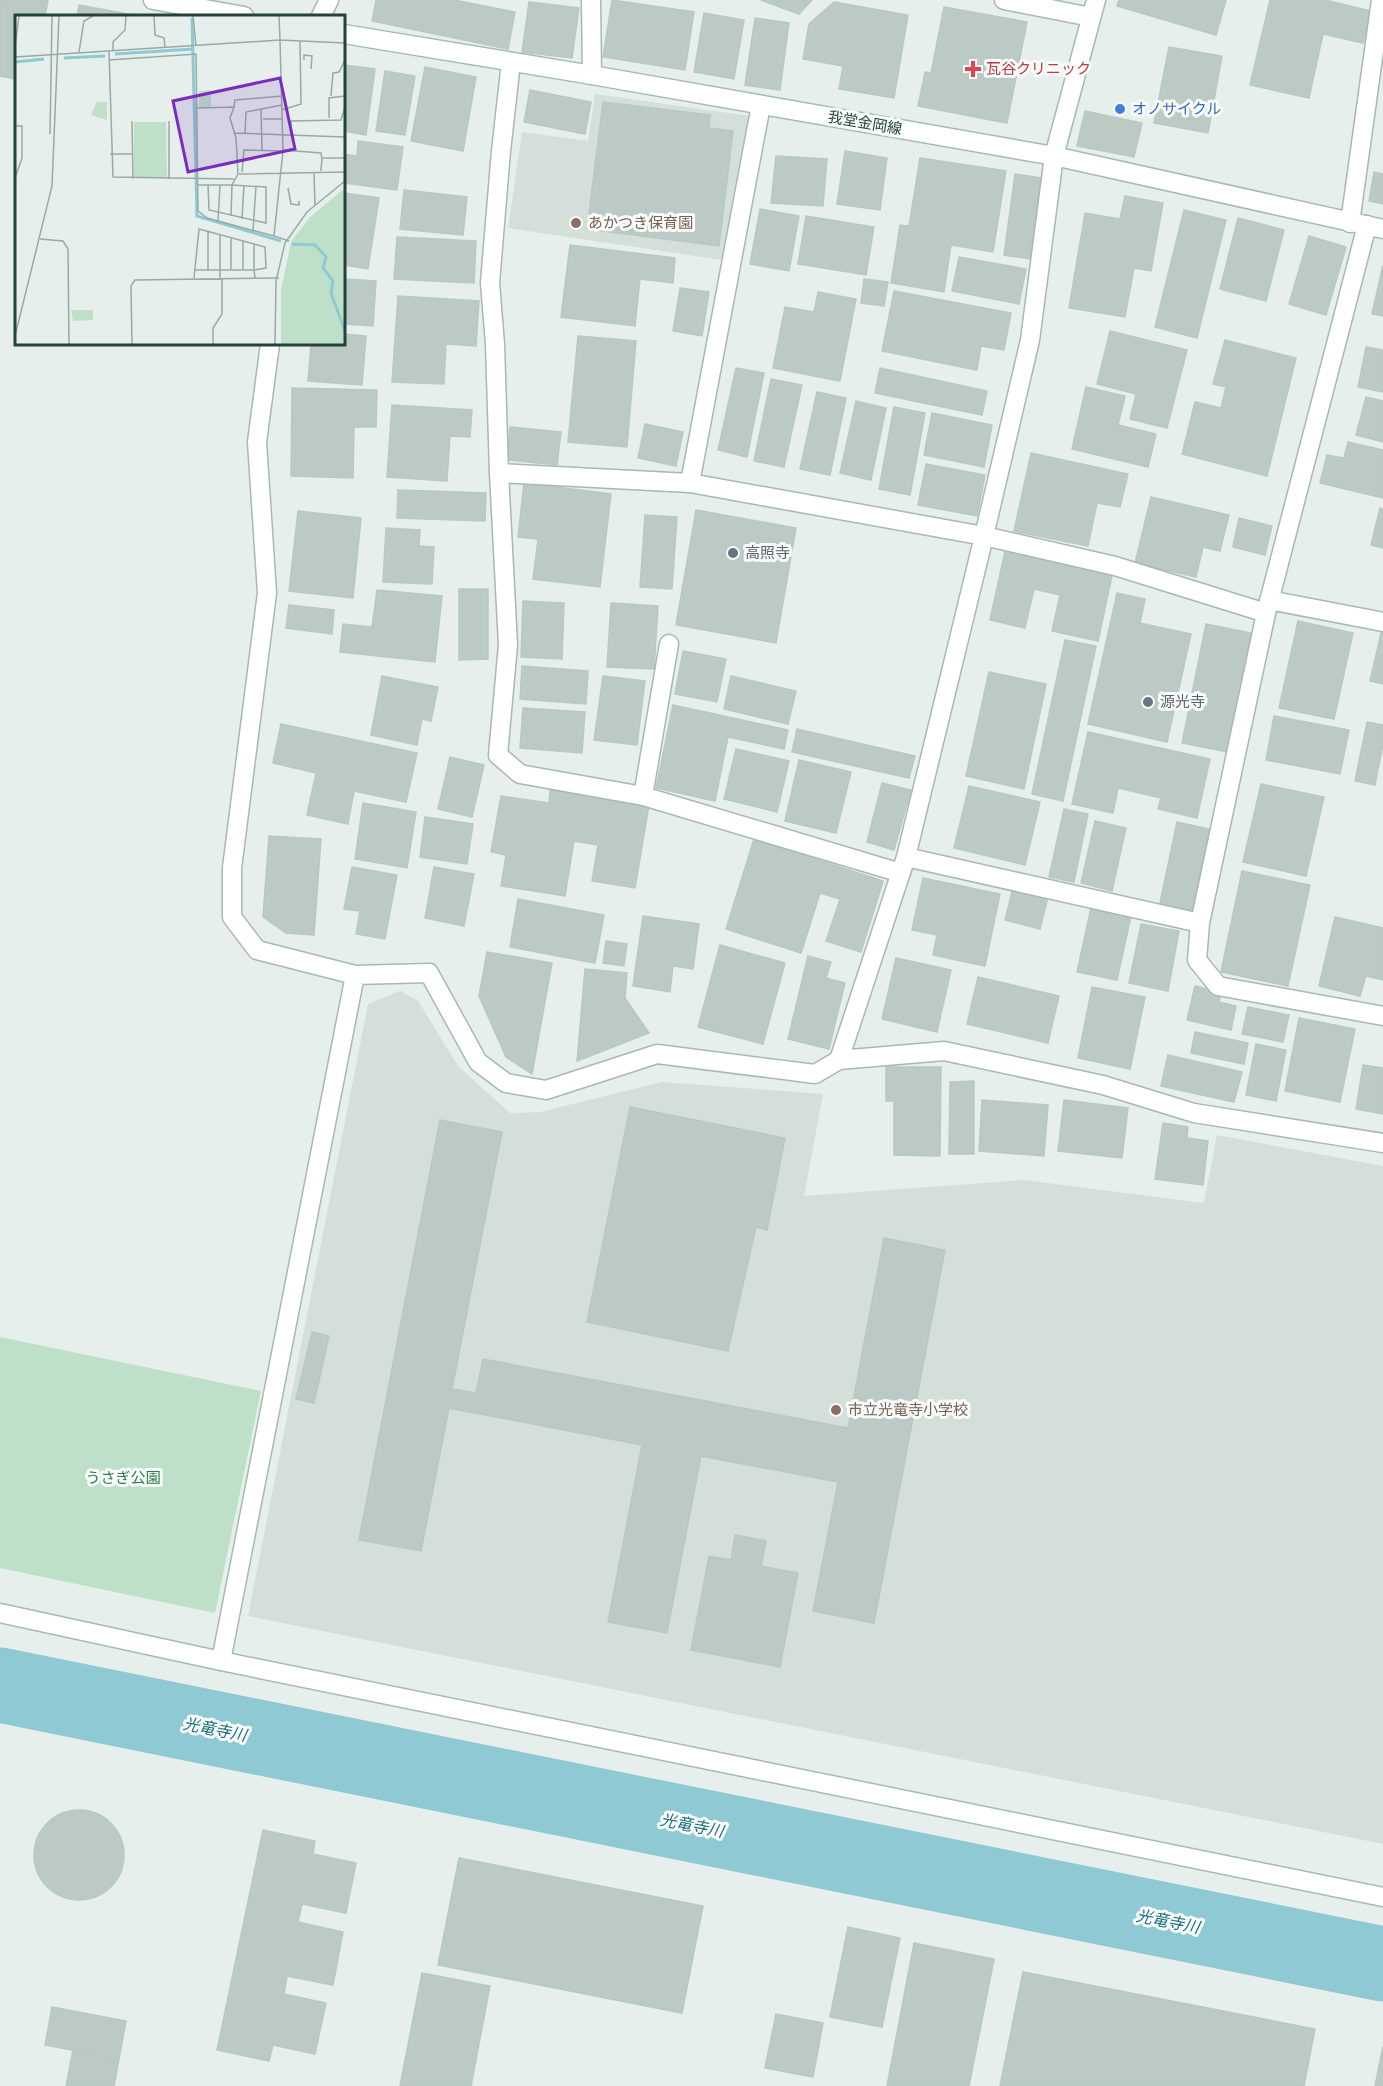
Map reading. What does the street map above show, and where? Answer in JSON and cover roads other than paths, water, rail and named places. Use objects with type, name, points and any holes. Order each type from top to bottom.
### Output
[{"type":"street","points":[[153,0],[238,15]]},
{"type":"street","points":[[322,15],[329,0]]},
{"type":"street","points":[[591,0],[592,75]]},
{"type":"street","points":[[839,1060],[903,865],[984,536],[1030,340],[1054,156],[1094,9],[1004,0]]},
{"type":"street","points":[[1381,0],[1367,225],[1267,607],[1200,923],[1197,960],[1218,986],[1383,1016]]},
{"type":"street","name":"我堂金岡線","points":[[345,34],[1054,156],[1367,225]]},
{"type":"street","points":[[511,62],[490,283],[495,344],[508,645],[498,755],[520,774],[643,796],[903,865],[1200,923]]},
{"type":"street","points":[[690,483],[761,105]]},
{"type":"street","points":[[270,345],[257,442],[267,593],[232,868],[232,917],[257,950],[355,975],[429,972],[478,1062],[506,1083],[546,1090],[657,1054],[815,1074],[839,1060],[944,1051],[1103,1085],[1194,1113],[1383,1143]]},
{"type":"street","points":[[499,473],[690,483],[984,536],[1115,566],[1267,607],[1383,622]]},
{"type":"street","points":[[643,796],[669,644]]},
{"type":"street","points":[[221,1661],[355,975]]},
{"type":"street","points":[[0,1613],[221,1661],[1383,1897]]},
{"type":"waterway","name":"光竜寺川","points":[[0,1685],[1383,1964]]},
{"type":"place","name":"瓦谷クリニック","points":[[973,69]]},
{"type":"place","name":"オノサイクル","points":[[1120,109]]},
{"type":"place","name":"あかつき保育園","points":[[576,223]]},
{"type":"place","name":"高照寺","points":[[733,553]]},
{"type":"place","name":"源光寺","points":[[1148,702]]},
{"type":"place","name":"市立光竜寺小学校","points":[[836,1410]]},
{"type":"park label","name":"うさぎ公園","points":[[123,1478]]}]
